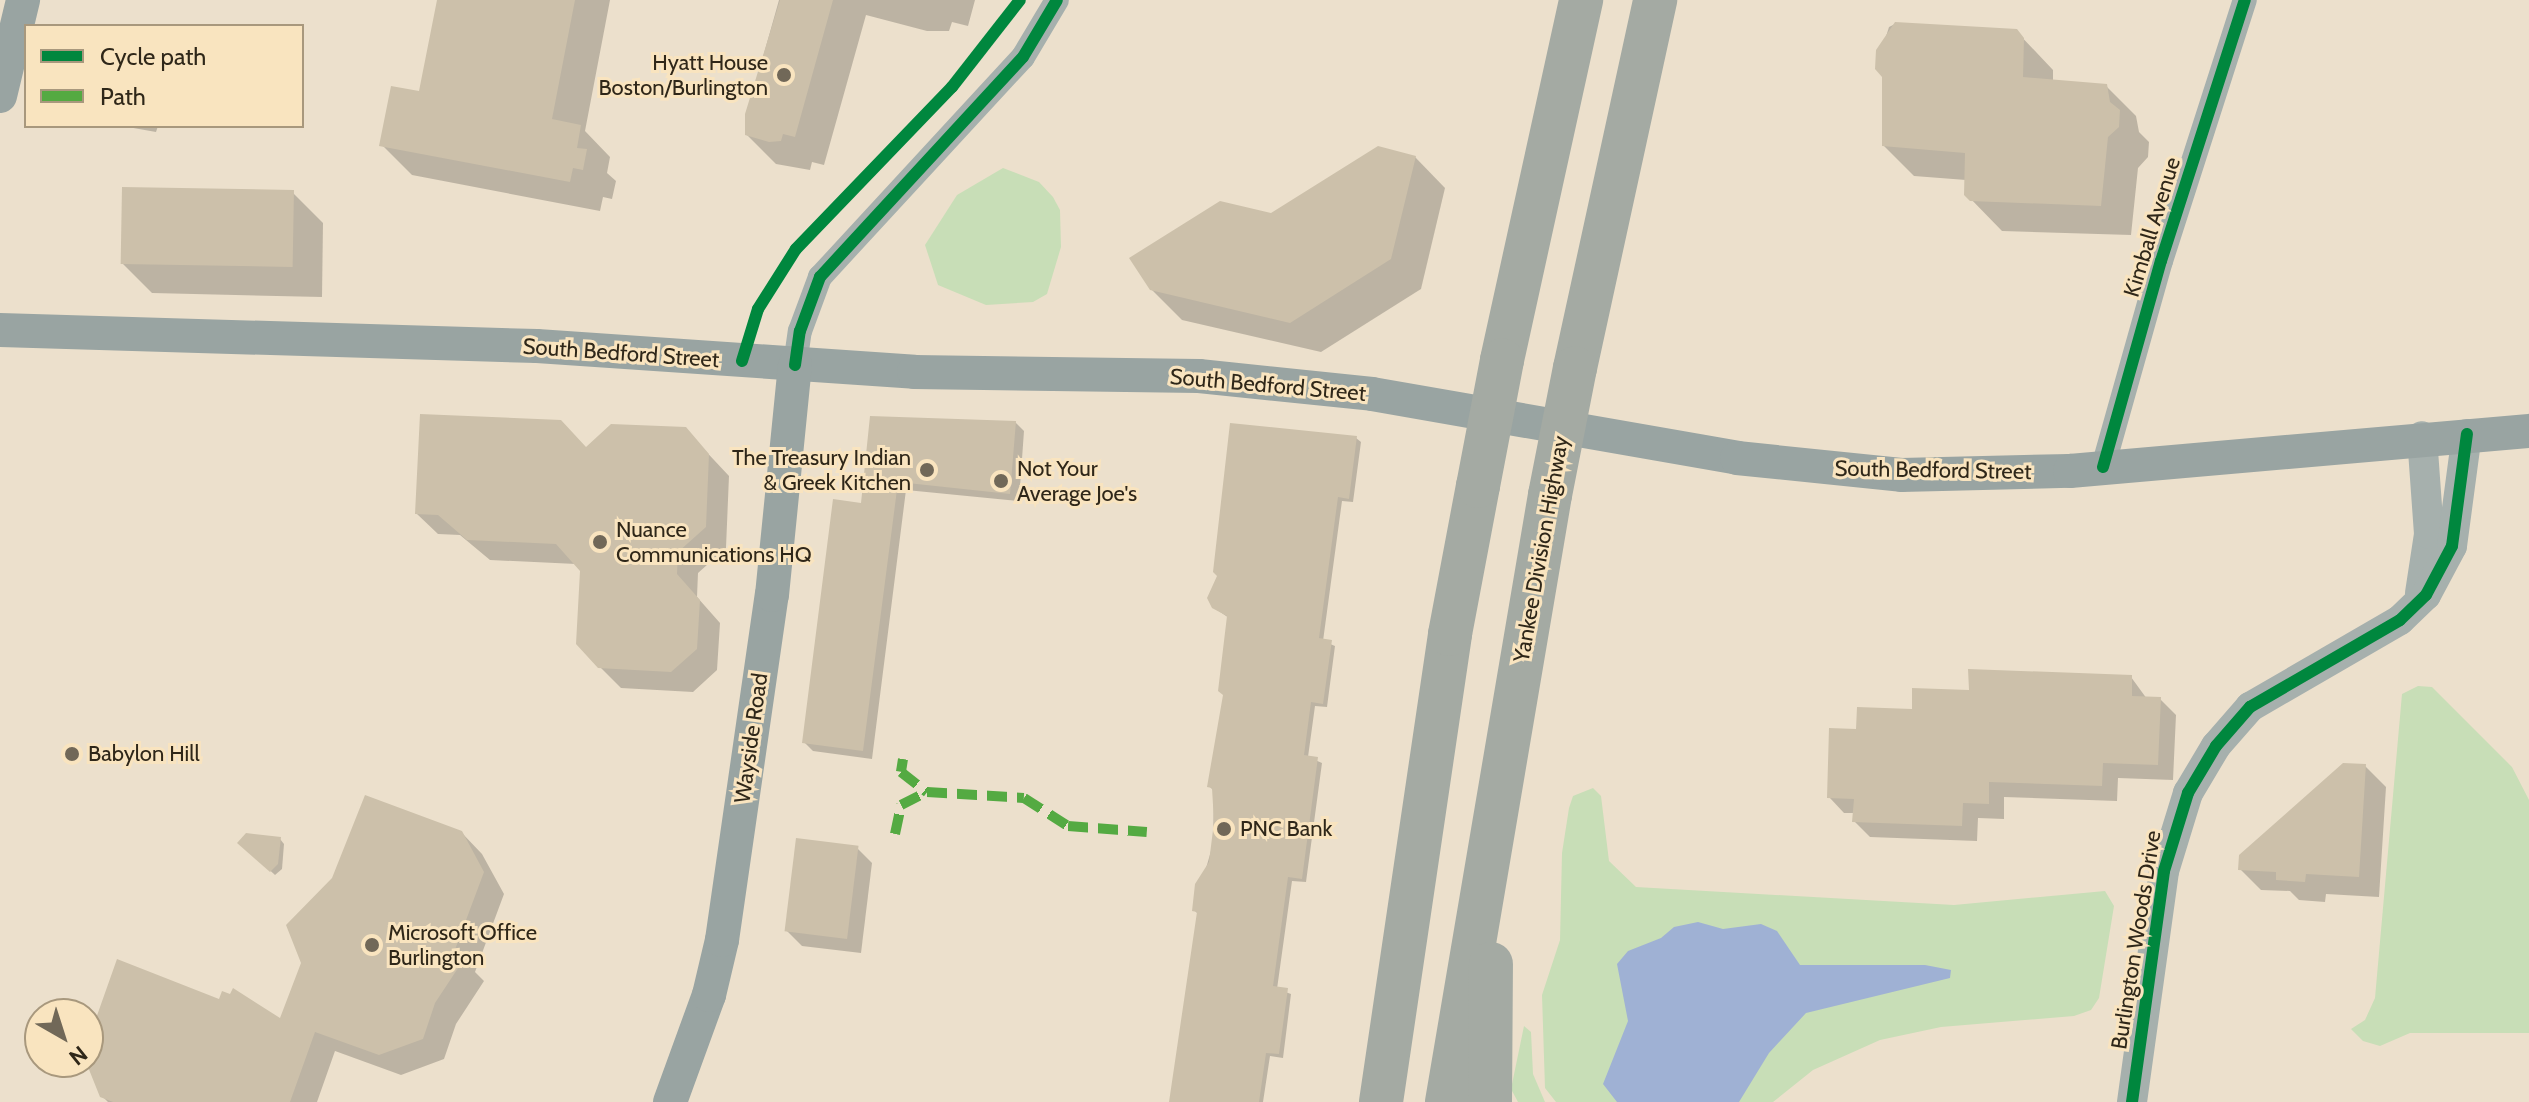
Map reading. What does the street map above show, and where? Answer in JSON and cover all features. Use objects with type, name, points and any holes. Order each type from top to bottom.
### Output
[{"type":"highway","points":[[1380,1090],[1450,634],[1502,360],[1581,0]]},
{"type":"highway","name":"Yankee Division Highway","points":[[1447,1102],[1550,495],[1655,0]]},
{"type":"highway","points":[[1490,1102],[1498,799]]},
{"type":"main road","points":[[0,96],[23,0]]},
{"type":"main road","name":"South Bedford Street","points":[[0,330],[537,346],[795,365],[1258,381],[1372,394],[1737,458],[1841,471],[1947,476],[2103,467],[2422,436],[2529,431]]},
{"type":"main road","name":"Wayside Road","points":[[670,1102],[709,995],[722,940],[772,595],[795,365]]},
{"type":"street","points":[[795,365],[808,302],[820,277],[1023,57],[1057,0]]},
{"type":"street","name":"Kimball Avenue","points":[[2103,467],[2161,261],[2245,0]]},
{"type":"street","name":"Burlington Woods Drive","points":[[2132,1102],[2164,871],[2174,825],[2196,778],[2228,730],[2259,699],[2379,633],[2412,608],[2439,576],[2452,546],[2467,434]]},
{"type":"street","points":[[2412,608],[2425,572],[2429,534],[2422,436]]},
{"type":"green space","points":[[1003,168],[1039,182],[1053,197],[1060,210],[1061,247],[1047,294],[1033,302],[986,305],[938,285],[925,245],[957,195]]},
{"type":"green space","points":[[2418,686],[2432,687],[2512,767],[2529,800],[2529,1033],[2410,1033],[2380,1046],[2363,1041],[2351,1029],[2365,1020],[2375,998],[2402,694]]},
{"type":"green space","points":[[1593,788],[1601,796],[1609,861],[1636,887],[1954,905],[2105,891],[2114,906],[2099,998],[2091,1010],[2074,1016],[1941,1027],[1880,1040],[1813,1070],[1773,1102],[1556,1102],[1545,1088],[1542,995],[1560,940],[1562,853],[1569,808],[1573,796]]},
{"type":"green space","points":[[1524,1026],[1531,1032],[1533,1074],[1545,1102],[1518,1102],[1511,1089]]},
{"type":"water","points":[[1698,922],[1723,929],[1761,924],[1777,931],[1800,965],[1925,965],[1951,970],[1950,978],[1806,1013],[1769,1053],[1739,1102],[1617,1102],[1603,1084],[1628,1021],[1617,964],[1628,951],[1661,938],[1674,927]]},
{"type":"building","points":[[437,0],[575,0],[552,119],[581,125],[577,148],[587,149],[583,170],[573,168],[570,182],[379,146],[391,86],[419,91]]},
{"type":"building","name":"Hyatt House Boston/Burlington","points":[[780,0],[833,0],[795,137],[783,134],[781,141],[769,142],[745,135],[745,114]]},
{"type":"building","points":[[1895,22],[2017,29],[2024,38],[2023,77],[2107,84],[2110,102],[2120,110],[2119,127],[2108,137],[2101,206],[1970,201],[1964,195],[1965,153],[1882,146],[1882,77],[1875,69],[1876,50]]},
{"type":"building","points":[[1378,146],[1416,156],[1391,259],[1290,323],[1150,290],[1129,258],[1220,201],[1271,213]]},
{"type":"building","points":[[122,187],[294,190],[293,267],[121,264]]},
{"type":"building","name":"Nuance Communications HQ","points":[[420,414],[561,420],[586,447],[611,424],[686,427],[709,454],[706,527],[678,552],[677,574],[700,600],[697,649],[671,672],[598,668],[576,644],[580,571],[556,544],[467,540],[438,515],[415,514]]},
{"type":"building","points":[[870,416],[1016,421],[1010,494],[898,482],[863,751],[802,743],[833,499],[861,503]]},
{"type":"building","points":[[1230,423],[1357,436],[1349,499],[1338,497],[1319,638],[1332,640],[1323,704],[1311,702],[1304,755],[1318,757],[1302,879],[1288,877],[1273,986],[1288,988],[1279,1054],[1266,1053],[1259,1102],[1169,1102],[1197,912],[1192,911],[1195,884],[1209,862],[1214,822],[1212,788],[1207,787],[1223,695],[1218,691],[1227,616],[1212,608],[1207,598],[1217,576],[1213,572]]},
{"type":"building","points":[[1968,669],[2132,675],[2132,696],[2161,697],[2158,765],[2103,763],[2102,786],[1989,782],[1989,804],[1963,803],[1962,826],[1852,822],[1854,799],[1827,798],[1829,728],[1856,729],[1857,707],[1912,709],[1912,688],[1969,690]]},
{"type":"building","points":[[2343,763],[2366,764],[2359,877],[2306,874],[2305,882],[2276,880],[2276,872],[2238,870],[2239,855]]},
{"type":"building","name":"Microsoft Office Burlington","points":[[365,795],[462,831],[484,872],[453,955],[464,959],[435,1003],[423,1039],[379,1055],[315,1032],[290,1102],[113,1102],[100,1097],[92,1078],[104,1078],[103,998],[117,959],[219,999],[222,991],[230,994],[233,988],[280,1018],[301,963],[286,925],[332,878]]},
{"type":"building","points":[[246,833],[281,837],[278,864],[270,872],[237,843]]},
{"type":"building","points":[[796,838],[859,846],[847,939],[785,931]]},
{"type":"marked path","points":[[903,759],[901,772],[927,792],[1024,798],[1068,826],[1147,832]]},
{"type":"marked path","points":[[895,834],[901,805],[927,792]]},
{"type":"cycle path","points":[[742,361],[758,309],[796,249],[952,87],[1020,0]]},
{"type":"cycle path","points":[[795,365],[800,331],[820,277],[1023,57],[1057,0]]},
{"type":"cycle path","points":[[2103,467],[2161,261],[2245,0]]},
{"type":"cycle path","points":[[2132,1102],[2164,871],[2188,793],[2216,746],[2250,707],[2400,620],[2426,595],[2452,546],[2467,434]]},
{"type":"place","name":"Hyatt House Boston/Burlington","points":[[784,75]]},
{"type":"place","name":"The Treasury Indian & Greek Kitchen","points":[[927,470]]},
{"type":"place","name":"Not Your Average Joe's","points":[[1001,481]]},
{"type":"place","name":"Nuance Communications HQ","points":[[600,542]]},
{"type":"place","name":"Babylon Hill","points":[[72,754]]},
{"type":"place","name":"PNC Bank","points":[[1224,829]]},
{"type":"place","name":"Microsoft Office Burlington","points":[[372,945]]}]
